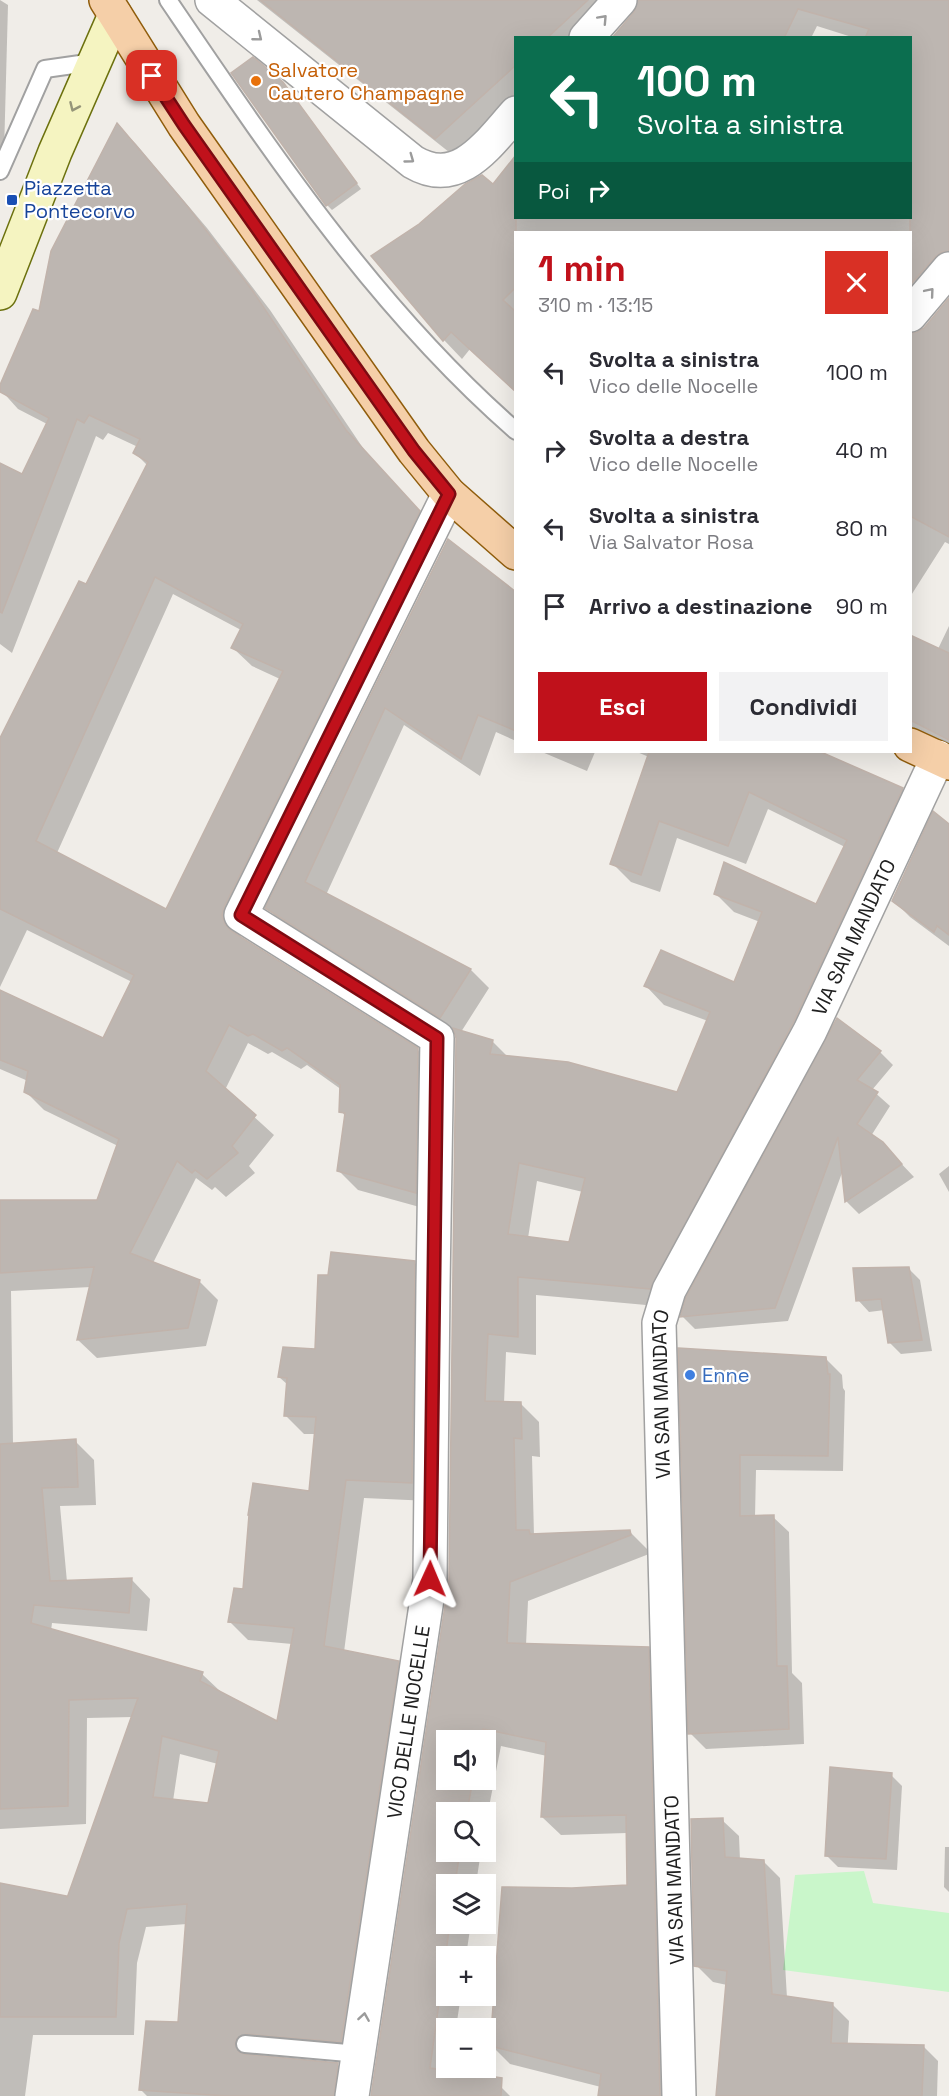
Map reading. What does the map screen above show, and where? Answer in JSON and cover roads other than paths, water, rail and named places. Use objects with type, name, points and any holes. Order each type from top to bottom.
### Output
[{"type":"main road","points":[[0,293],[116,5]]},
{"type":"main road","points":[[116,5],[184,125],[414,451],[449,494],[514,551]]},
{"type":"street","points":[[212,0],[427,171],[448,171],[489,161],[514,117]]},
{"type":"street","points":[[588,36],[620,0]]},
{"type":"street","points":[[912,313],[949,269]]},
{"type":"street","name":"VICO DELLE NOCELLE","points":[[352,2096],[430,1579],[437,1038],[241,915],[449,494]]},
{"type":"street","name":"VIA SAN MANDATO","points":[[679,2096],[659,1323],[669,1290],[810,1031],[933,755]]},
{"type":"lane","points":[[168,0],[222,80],[339,243],[389,303],[429,346],[514,429]]},
{"type":"lane","points":[[0,171],[45,69],[94,62]]},
{"type":"lane","points":[[245,2044],[359,2054]]},
{"type":"place","name":"Salvatore Cautero Champagne","points":[[256,81]]},
{"type":"place","name":"Piazzetta Pontecorvo","points":[[12,200]]},
{"type":"place","name":"Enne","points":[[690,1375]]}]
